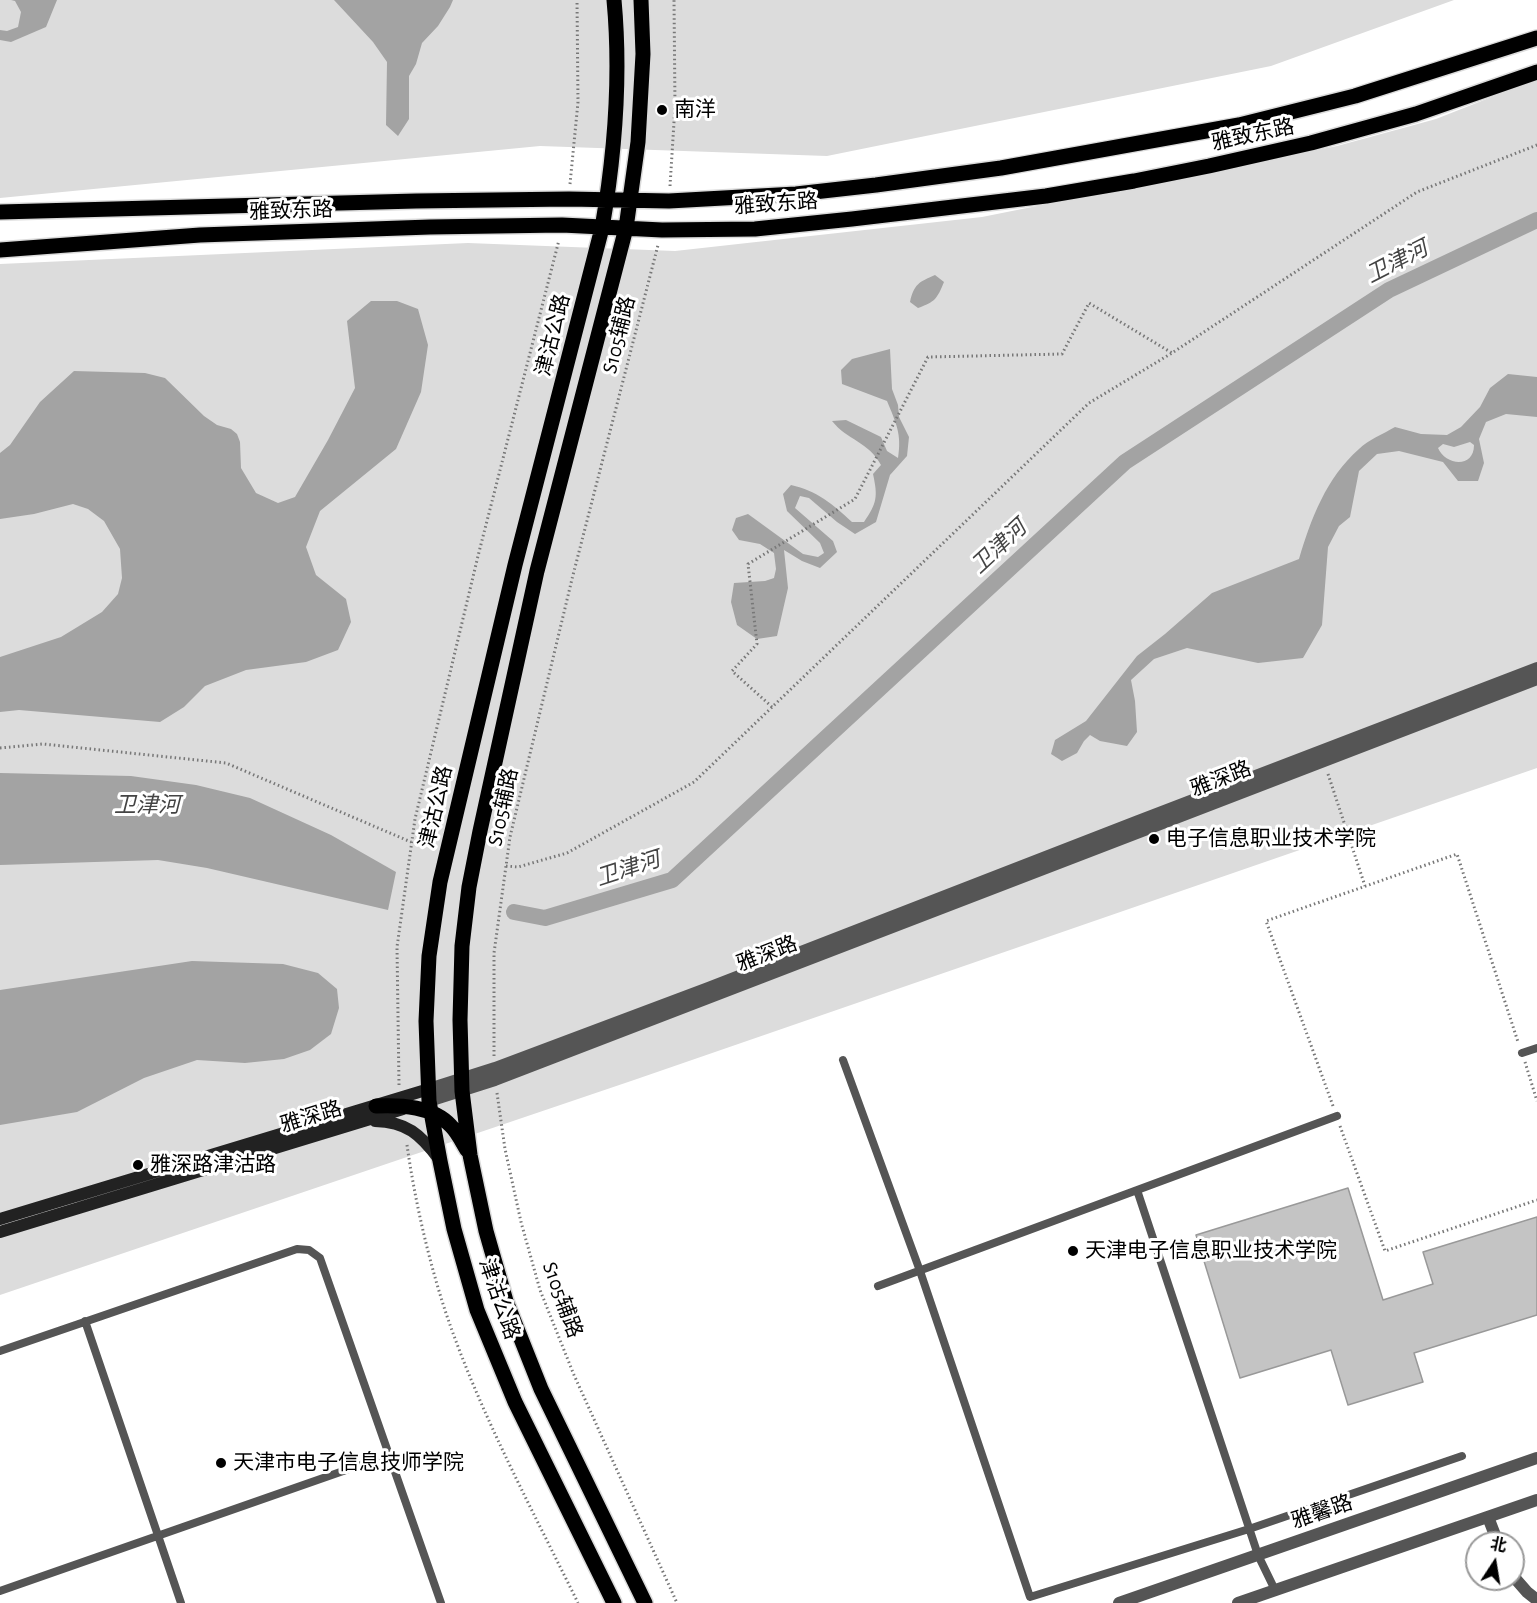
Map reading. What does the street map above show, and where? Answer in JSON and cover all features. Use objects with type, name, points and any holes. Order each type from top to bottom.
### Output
[{"type":"main road","name":"津沽公路","points":[[614,0],[616,104],[602,228],[512,577],[440,882],[429,956],[426,1021],[430,1101],[440,1161],[454,1229],[477,1310],[515,1402],[614,1603]]},
{"type":"main road","name":"津沽公路","points":[[641,0],[643,54],[638,142],[631,201],[626,228],[537,571],[480,831],[462,946],[460,1020],[462,1084],[470,1155],[486,1231],[506,1301],[541,1389],[645,1603]]},
{"type":"main road","name":"雅致东路","points":[[0,212],[416,201],[607,199],[669,201],[796,194],[887,184],[1001,168],[1239,125],[1355,96],[1537,38]]},
{"type":"main road","name":"雅致东路","points":[[0,250],[234,234],[562,225],[662,230],[755,229],[852,219],[1046,196],[1134,181],[1311,143],[1416,114],[1537,72]]},
{"type":"main road","name":"雅深路","points":[[0,1219],[376,1106],[430,1101]]},
{"type":"main road","points":[[376,1106],[409,1107],[430,1101],[470,1155]]},
{"type":"main road","name":"雅深路","points":[[0,1232],[409,1107]]},
{"type":"main road","points":[[365,1121],[389,1121],[404,1126],[427,1143],[440,1161]]},
{"type":"street","name":"雅深路","points":[[495,1074],[1138,820],[1537,668]]},
{"type":"street","name":"雅深路","points":[[430,1101],[462,1084],[495,1074],[1537,680]]},
{"type":"street","name":"雅馨路","points":[[1119,1603],[1537,1458]]},
{"type":"street","points":[[1238,1603],[1537,1500]]},
{"type":"street","points":[[1488,1517],[1493,1531]]},
{"type":"street","points":[[1525,1590],[1537,1600]]},
{"type":"lane","points":[[1522,1053],[1537,1048]]},
{"type":"lane","points":[[843,1060],[920,1271],[1030,1598],[1249,1529],[1462,1456]]},
{"type":"lane","points":[[878,1286],[1336,1116]]},
{"type":"lane","points":[[1137,1190],[1249,1529],[1258,1555],[1275,1590]]},
{"type":"lane","points":[[0,1351],[297,1249],[309,1250],[320,1258],[441,1603]]},
{"type":"lane","points":[[85,1322],[181,1603]]},
{"type":"lane","points":[[0,1591],[389,1455]]},
{"type":"path","points":[[669,201],[675,106],[674,0]]},
{"type":"path","points":[[506,866],[518,867],[567,853],[694,782],[1089,403],[1172,353],[1417,192],[1537,145]]},
{"type":"path","name":"S105辅路","points":[[662,230],[572,579],[513,826],[494,953],[495,1074],[505,1149],[521,1222],[540,1290],[574,1375],[677,1603]]},
{"type":"path","points":[[772,708],[732,671],[757,644],[748,564],[855,499],[928,357],[1062,354],[1089,303],[1172,353]]},
{"type":"path","points":[[0,748],[43,744],[226,763],[411,842]]},
{"type":"path","points":[[1323,760],[1365,886]]},
{"type":"path","points":[[1537,1101],[1457,854],[1266,921],[1385,1251],[1537,1200]]},
{"type":"shaded area","points":[[0,0],[1454,0],[1271,66],[827,156],[540,146],[0,198]]},
{"type":"shaded area","points":[[1537,79],[1537,768],[634,1080],[0,1295],[0,264],[468,243],[675,251],[982,217],[1337,146],[1436,119]]},
{"type":"water","points":[[11,0],[57,0],[46,27],[11,42],[0,40],[0,30],[7,31],[18,27],[21,12],[15,1]]},
{"type":"water","points":[[334,0],[453,0],[438,26],[422,43],[416,64],[409,76],[409,119],[398,136],[386,125],[387,62],[373,42]]},
{"type":"water","points":[[935,275],[944,282],[939,292],[932,302],[918,308],[910,302],[915,287]]},
{"type":"water","points":[[371,301],[397,301],[418,309],[428,345],[421,392],[396,449],[320,511],[306,547],[316,575],[346,599],[351,622],[338,650],[306,662],[246,670],[205,686],[184,707],[160,722],[19,710],[0,712],[0,657],[61,637],[102,612],[118,594],[122,578],[120,549],[104,521],[88,509],[73,504],[34,514],[0,519],[0,453],[10,445],[40,402],[74,371],[145,373],[165,378],[204,416],[237,434],[240,442],[241,468],[256,493],[278,503],[295,497],[355,388],[347,321]]},
{"type":"water","points":[[890,349],[892,389],[898,405],[899,417],[909,437],[907,456],[890,475],[876,522],[855,534],[809,498],[800,496],[795,508],[833,541],[837,552],[820,568],[784,550],[788,588],[777,636],[757,639],[737,625],[731,602],[734,583],[765,581],[774,578],[776,569],[774,553],[760,544],[739,540],[732,530],[736,518],[748,514],[803,554],[818,557],[824,553],[820,543],[787,511],[783,494],[791,485],[824,499],[852,522],[864,522],[875,500],[876,489],[873,474],[881,465],[870,451],[844,433],[832,421],[846,420],[881,437],[887,451],[898,458],[899,435],[887,401],[842,384],[841,370],[852,359]]},
{"type":"water","points":[[1508,374],[1537,377],[1537,417],[1506,414],[1486,422],[1479,439],[1484,463],[1478,481],[1458,481],[1443,462],[1399,451],[1377,454],[1359,471],[1350,517],[1339,526],[1328,547],[1322,625],[1303,658],[1258,663],[1187,648],[1154,659],[1131,680],[1137,732],[1127,746],[1100,741],[1090,735],[1077,753],[1062,761],[1051,754],[1055,740],[1086,721],[1137,656],[1212,593],[1299,559],[1321,500],[1347,460],[1363,446],[1395,427],[1421,434],[1447,435],[1461,427],[1480,407],[1490,388]],"holes":[[[1470,442],[1474,445],[1473,453],[1469,458],[1459,462],[1447,458],[1438,448],[1443,444],[1454,447]]]},
{"type":"water","points":[[0,773],[131,776],[196,785],[250,798],[331,835],[396,872],[388,910],[207,868],[158,860],[0,865]]},
{"type":"water","points":[[192,961],[283,964],[318,973],[337,989],[339,1008],[331,1034],[310,1050],[284,1059],[245,1063],[197,1060],[144,1078],[77,1112],[0,1125],[0,990]]},
{"type":"building","points":[[1348,1188],[1383,1300],[1433,1284],[1423,1252],[1537,1217],[1537,1315],[1414,1353],[1423,1382],[1348,1405],[1331,1350],[1240,1378],[1196,1235]]},
{"type":"waterway","name":"卫津河","points":[[514,912],[545,918],[672,880],[1125,462],[1389,290],[1537,220]]},
{"type":"place","name":"南洋","points":[[662,110]]},
{"type":"place","name":"电子信息职业技术学院","points":[[1154,839]]},
{"type":"place","name":"雅深路津沽路","points":[[138,1165]]},
{"type":"place","name":"天津电子信息职业技术学院","points":[[1073,1251]]},
{"type":"place","name":"天津市电子信息技师学院","points":[[221,1463]]}]
